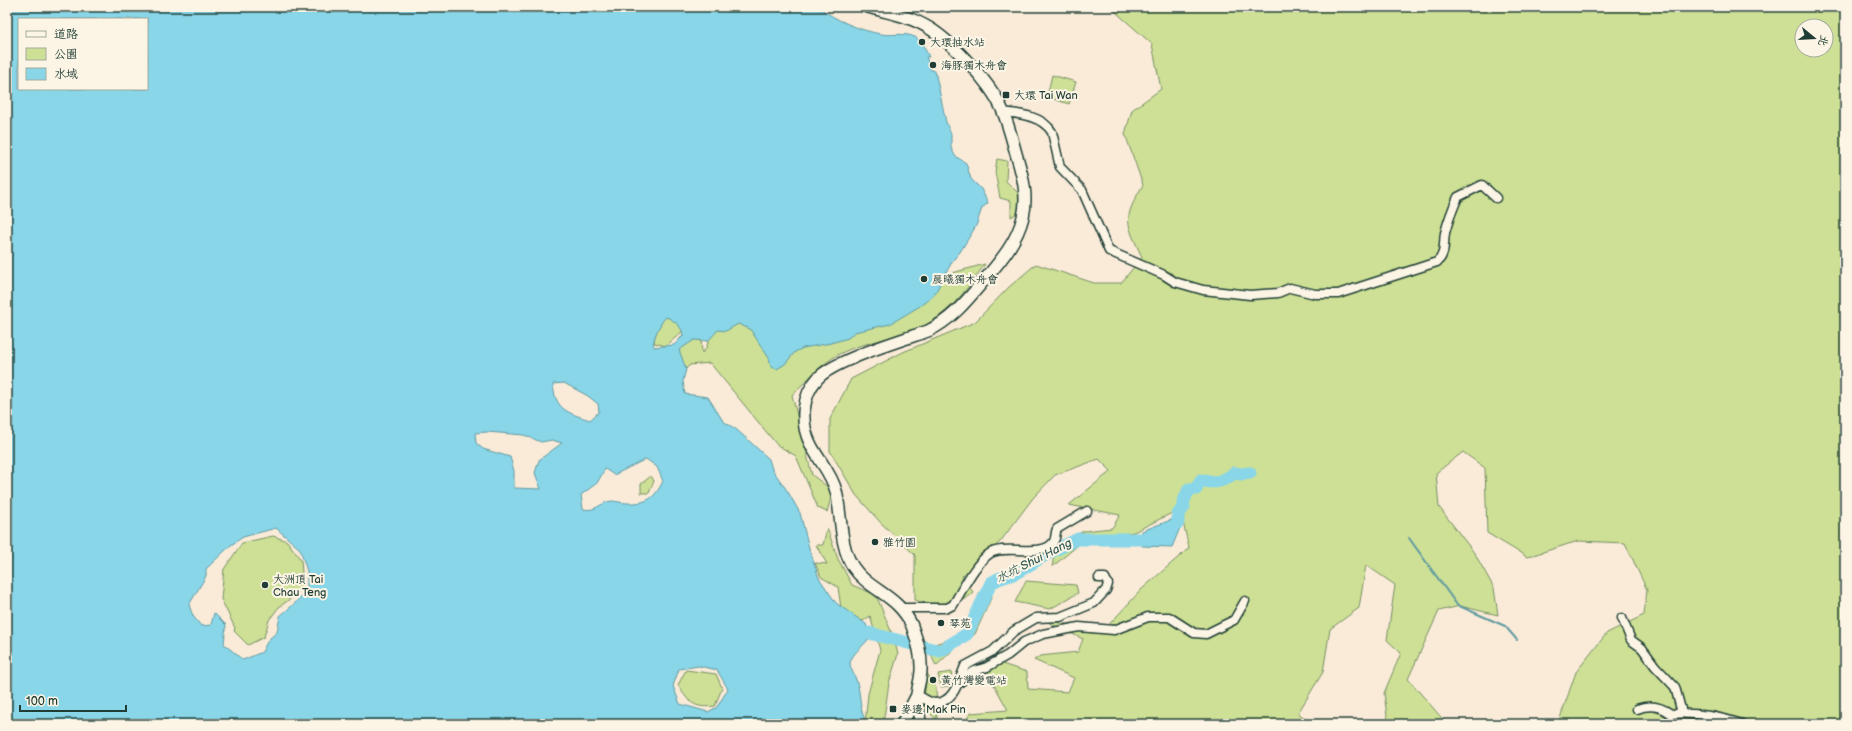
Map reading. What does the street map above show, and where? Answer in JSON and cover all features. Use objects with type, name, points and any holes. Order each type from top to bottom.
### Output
[{"type":"main road","points":[[868,7],[917,22],[940,36],[987,85],[1003,112],[1022,173],[1026,198],[1021,224],[1007,252],[958,311],[946,321],[928,331],[830,368],[815,381],[805,405],[805,431],[810,444],[825,465],[834,483],[844,543],[850,561],[862,578],[889,596],[900,608],[911,624],[919,646],[921,670],[917,695],[920,724]]},
{"type":"main road","points":[[902,724],[917,695]]},
{"type":"street","points":[[1003,112],[1034,118],[1049,128],[1052,132],[1060,167],[1082,190],[1109,251],[1164,275],[1175,282],[1203,290],[1250,295],[1278,293],[1290,288],[1315,294],[1338,294],[1437,262],[1445,251],[1446,233],[1458,197],[1482,186],[1496,198]]},
{"type":"street","points":[[900,608],[948,608],[953,604],[976,569],[990,553],[1007,550],[1030,550],[1047,547],[1054,541],[1057,529],[1087,511]]},
{"type":"street","points":[[917,695],[934,703],[945,700],[957,688],[965,666],[993,651],[1014,631],[1036,618],[1060,616],[1094,603],[1106,590],[1108,584],[1105,578],[1099,578]]},
{"type":"street","points":[[958,684],[972,672],[987,667],[1008,655],[1024,642],[1043,634],[1079,627],[1114,630],[1148,617],[1169,618],[1194,633],[1206,634],[1234,620],[1245,600]]},
{"type":"street","points":[[1622,618],[1631,640],[1642,648],[1655,666],[1675,687],[1682,713]]},
{"type":"street","points":[[1637,709],[1646,705],[1661,707],[1671,714],[1682,713],[1716,716],[1742,724]]},
{"type":"green space","points":[[1110,7],[1845,7],[1845,724],[1558,724],[1576,672],[1607,633],[1644,615],[1647,590],[1625,543],[1578,541],[1527,557],[1487,533],[1485,468],[1463,452],[1436,473],[1439,507],[1475,554],[1494,588],[1498,615],[1460,606],[1439,611],[1408,679],[1447,724],[1388,724],[1384,693],[1401,653],[1387,640],[1395,585],[1366,565],[1359,608],[1330,629],[1323,672],[1298,713],[1313,724],[962,724],[971,713],[1008,710],[987,672],[1002,664],[1027,672],[1028,689],[1068,692],[1074,678],[1034,660],[1040,656],[1078,652],[1083,639],[1043,620],[1104,630],[1142,589],[1189,548],[1180,509],[1134,532],[1083,541],[1052,567],[1056,544],[1084,531],[1112,528],[1120,515],[1069,505],[1111,471],[1099,459],[1055,475],[1033,498],[1000,542],[962,576],[973,592],[966,598],[952,605],[938,606],[915,600],[915,555],[881,523],[856,495],[830,451],[830,419],[851,379],[903,352],[975,322],[1009,287],[1036,264],[1094,283],[1121,283],[1142,257],[1132,236],[1129,214],[1143,185],[1125,134],[1132,110],[1161,89],[1152,44]]},
{"type":"green space","points":[[1052,75],[1076,82],[1069,104],[1047,97]]},
{"type":"green space","points":[[997,159],[1007,161],[1006,181],[1019,194],[1020,212],[1011,217],[1011,201],[1000,198],[995,172]]},
{"type":"green space","points":[[985,264],[971,284],[955,302],[937,318],[915,330],[865,344],[832,358],[792,395],[812,475],[833,491],[827,512],[818,508],[796,456],[777,445],[710,363],[690,365],[675,379],[669,354],[687,329],[700,325],[702,353],[706,348],[712,331],[738,316],[947,271],[945,275]]},
{"type":"green space","points":[[671,316],[684,330],[666,346],[654,343],[657,317]]},
{"type":"green space","points":[[651,476],[654,481],[649,493],[641,493],[641,484]]},
{"type":"green space","points":[[827,528],[838,559],[852,585],[876,595],[893,636],[898,654],[889,683],[883,724],[865,724],[868,694],[880,650],[870,616],[863,621],[842,615],[838,587],[821,577],[815,563],[827,564],[816,545],[823,545]]},
{"type":"green space","points":[[273,536],[287,541],[301,560],[303,585],[296,595],[279,607],[269,620],[264,637],[248,645],[234,631],[235,628],[221,599],[224,569],[242,543]]},
{"type":"green space","points":[[1026,581],[1076,585],[1078,593],[1050,609],[1015,602]]},
{"type":"green space","points":[[979,593],[992,596],[975,634],[957,646],[936,666],[927,646],[962,636],[979,605]]},
{"type":"green space","points":[[686,670],[716,674],[722,688],[715,706],[708,707],[697,705],[692,703],[685,696],[678,685]]},
{"type":"green space","points":[[952,672],[949,686],[941,687],[938,674]]},
{"type":"green space","points":[[927,673],[936,688],[937,720],[923,707]]},
{"type":"water","points":[[7,7],[819,7],[832,16],[857,28],[873,33],[889,35],[902,34],[917,38],[929,57],[926,57],[931,70],[935,71],[946,122],[951,134],[951,148],[955,156],[966,163],[971,179],[981,189],[988,203],[982,208],[976,226],[960,252],[953,260],[934,295],[920,306],[890,324],[855,332],[848,338],[831,343],[803,348],[795,352],[785,364],[777,369],[771,367],[769,358],[750,329],[738,324],[726,331],[718,330],[708,341],[694,340],[679,350],[686,369],[683,381],[685,394],[708,397],[723,421],[737,430],[769,459],[772,469],[800,513],[819,578],[836,603],[866,624],[870,636],[853,656],[850,664],[859,689],[862,713],[867,724],[7,724]],"holes":[[[666,317],[680,327],[683,336],[674,345],[654,347],[653,344],[655,336]],[[564,383],[588,396],[598,404],[599,412],[590,420],[575,415],[564,409],[557,400],[554,393],[553,384]],[[487,432],[524,435],[541,442],[552,440],[562,443],[539,460],[535,473],[541,489],[514,488],[514,471],[510,457],[483,449],[476,443],[475,433]],[[646,459],[657,467],[663,481],[657,492],[650,499],[645,501],[634,503],[612,501],[592,509],[583,509],[581,495],[597,483],[605,469],[614,475]],[[276,528],[300,549],[307,571],[307,590],[280,616],[277,632],[268,640],[262,652],[243,660],[224,644],[226,625],[214,613],[211,625],[201,626],[193,616],[189,605],[206,576],[206,569],[231,545],[243,537]],[[699,666],[717,670],[728,689],[717,707],[708,712],[680,704],[673,686],[679,669]]]},
{"type":"water","points":[[1176,518],[1182,523],[1172,547],[1142,546],[1142,531]]},
{"type":"waterway","points":[[1178,523],[1178,514],[1184,507],[1183,503],[1189,489],[1196,489],[1201,480],[1214,482],[1222,480],[1234,473],[1250,473]]},
{"type":"waterway","points":[[1409,538],[1457,605],[1505,626],[1517,640]]},
{"type":"waterway","name":"水坑 Shui Hang","points":[[869,633],[940,651],[967,634],[991,583],[998,579],[1016,573],[1047,554],[1078,539],[1143,539]]},
{"type":"place","name":"大環抽水站","points":[[922,42]]},
{"type":"place","name":"海豚獨木舟會","points":[[933,65]]},
{"type":"place","name":"大環 Tai Wan","points":[[1006,95]]},
{"type":"place","name":"晨曦獨木舟會","points":[[924,279]]},
{"type":"place","name":"雅竹園","points":[[875,542]]},
{"type":"place","name":"大洲頂 Tai Chau Teng","points":[[265,585]]},
{"type":"place","name":"琴苑","points":[[941,623]]},
{"type":"place","name":"黃竹灣變電站","points":[[933,680]]},
{"type":"place","name":"麥邊 Mak Pin","points":[[893,709]]}]
